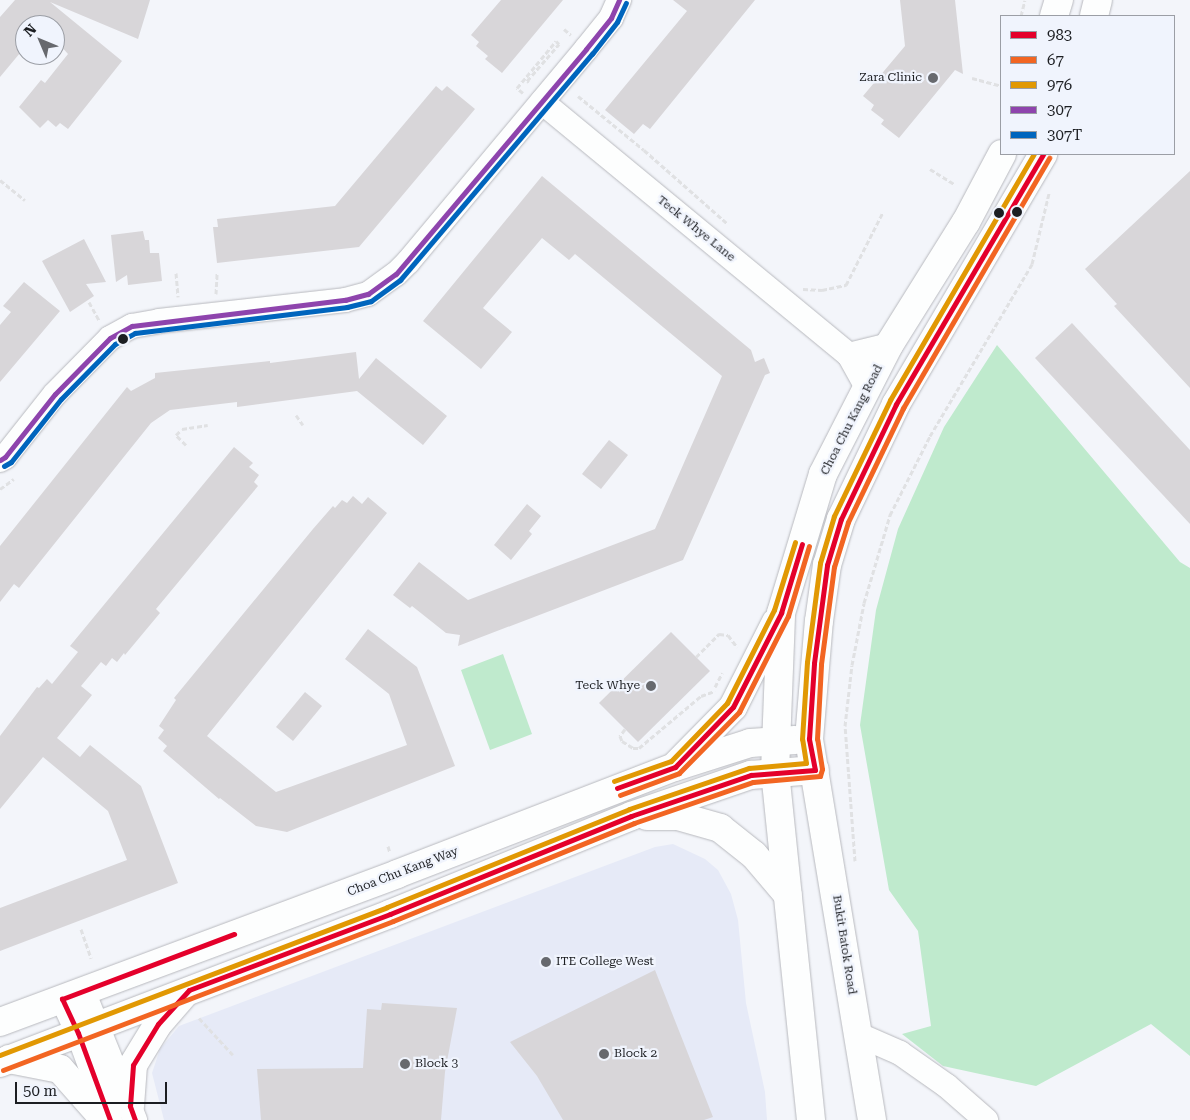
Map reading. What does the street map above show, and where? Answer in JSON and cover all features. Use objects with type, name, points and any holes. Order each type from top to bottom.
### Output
[{"type":"main road","points":[[1054,15],[1059,0]]},
{"type":"main road","points":[[1094,15],[1098,0]]},
{"type":"main road","name":"Choa Chu Kang Road","points":[[775,772],[781,613],[823,474],[889,345],[966,222],[1001,155]]},
{"type":"main road","points":[[4,1061],[390,914],[631,816],[751,775],[815,770],[809,739],[819,621],[827,565],[840,519],[896,404],[1042,155]]},
{"type":"main road","points":[[675,767],[733,707],[781,613]]},
{"type":"main road","name":"Choa Chu Kang Way","points":[[0,1022],[397,874],[675,767],[750,743],[809,739]]},
{"type":"main road","name":"Bukit Batok Road","points":[[815,770],[872,1120]]},
{"type":"main road","points":[[775,772],[811,1120]]},
{"type":"main road","points":[[631,816],[678,816],[720,828],[754,855],[788,894]]},
{"type":"main road","points":[[125,1115],[133,1065],[158,1024],[189,990]]},
{"type":"main road","points":[[4,1061],[60,1069],[105,1120]]},
{"type":"street","points":[[9,467],[5,457],[55,394],[110,338],[132,326],[159,321],[345,300],[368,294],[408,262],[534,93],[611,18],[619,0]]},
{"type":"street","name":"Teck Whye Lane","points":[[534,93],[561,118],[849,355],[867,388]]},
{"type":"street","points":[[849,355],[889,345]]},
{"type":"street","points":[[73,995],[125,1115]]},
{"type":"street","points":[[858,1035],[900,1053],[947,1086],[986,1120]]},
{"type":"street","points":[[947,1086],[958,1120]]},
{"type":"path","points":[[1021,15],[1025,0]]},
{"type":"path","points":[[564,29],[569,34]]},
{"type":"path","points":[[568,42],[577,29]]},
{"type":"path","points":[[519,90],[517,88],[556,40]]},
{"type":"path","points":[[559,52],[564,47]]},
{"type":"path","points":[[972,78],[1000,86]]},
{"type":"path","points":[[561,118],[584,89]]},
{"type":"path","points":[[578,96],[644,150],[734,230]]},
{"type":"path","points":[[930,169],[954,184]]},
{"type":"path","points":[[0,180],[25,200]]},
{"type":"path","points":[[856,864],[845,726],[852,666],[864,604],[894,506],[930,436],[1032,264],[1051,186]]},
{"type":"path","points":[[808,294],[800,289],[822,290],[846,285],[883,212]]},
{"type":"path","points":[[176,273],[178,293]]},
{"type":"path","points":[[216,292],[217,273]]},
{"type":"path","points":[[89,302],[100,322]]},
{"type":"path","points":[[296,415],[303,425]]},
{"type":"path","points":[[186,445],[176,435],[182,428],[208,425]]},
{"type":"path","points":[[0,489],[9,467]]},
{"type":"path","points":[[696,657],[719,634],[723,633],[735,643],[738,649]]},
{"type":"path","points":[[625,729],[620,736],[626,745],[633,748],[646,744],[701,696],[709,692],[717,692],[716,682],[726,669]]},
{"type":"path","points":[[81,929],[91,958]]},
{"type":"path","points":[[199,1018],[234,1055]]},
{"type":"shaded area","name":"ITE College West","points":[[673,844],[705,859],[718,870],[731,894],[738,920],[746,1003],[765,1092],[767,1120],[164,1120],[152,1073],[160,1049],[179,1026],[655,847]]},
{"type":"green space","points":[[997,345],[1180,562],[1190,568],[1190,1056],[1151,1024],[1036,1086],[943,1066],[902,1034],[931,1026],[918,931],[889,890],[860,725],[876,610],[898,529],[944,427]]},
{"type":"green space","points":[[503,654],[532,734],[490,750],[461,670]]},
{"type":"building","points":[[15,0],[150,0],[138,39],[50,2],[122,61],[68,129],[60,123],[56,127],[48,120],[40,128],[19,107],[41,80],[45,83],[59,65],[65,65],[65,58],[68,54],[65,51],[65,15],[15,15],[15,59],[0,77],[0,17]]},
{"type":"building","points":[[501,0],[563,0],[502,73],[485,59],[488,56],[476,46],[479,42],[471,35]]},
{"type":"building","points":[[673,0],[755,0],[650,129],[643,124],[634,134],[605,110],[687,11]]},
{"type":"building","points":[[900,0],[955,0],[963,74],[955,70],[899,138],[881,124],[884,120],[871,110],[874,105],[863,96],[905,46]]},
{"type":"building","points":[[436,86],[442,91],[447,86],[475,109],[359,247],[217,263],[213,227],[218,227],[217,219],[335,206]]},
{"type":"building","points":[[1190,171],[1190,388],[1114,306],[1117,304],[1085,269]]},
{"type":"building","points":[[542,176],[751,350],[755,362],[764,358],[770,373],[765,375],[683,560],[458,646],[460,635],[446,633],[412,606],[410,608],[393,595],[419,562],[468,600],[655,529],[722,376],[575,254],[569,260],[542,238],[483,308],[512,332],[481,369],[423,321]]},
{"type":"building","points":[[143,231],[145,240],[149,240],[150,253],[159,253],[162,281],[128,285],[127,275],[116,282],[111,235]]},
{"type":"building","points":[[84,239],[106,282],[86,284],[94,296],[70,312],[42,261]]},
{"type":"building","points":[[24,282],[60,311],[0,382],[0,325],[11,312],[3,306]]},
{"type":"building","points":[[1072,323],[1190,450],[1190,524],[1035,358]]},
{"type":"building","points":[[356,352],[359,379],[376,358],[447,416],[423,445],[357,391],[237,407],[237,402],[170,410],[151,423],[19,588],[14,584],[0,602],[0,546],[127,387],[131,391],[155,378],[155,373],[270,361],[270,363]]},
{"type":"building","points":[[609,440],[628,455],[601,489],[582,474]]},
{"type":"building","points":[[234,447],[253,463],[249,467],[259,475],[254,482],[258,486],[156,609],[160,613],[125,655],[124,653],[117,662],[112,658],[106,666],[101,662],[81,686],[92,695],[57,738],[80,757],[90,745],[141,786],[178,883],[0,951],[0,908],[127,860],[108,811],[43,757],[0,809],[0,736],[37,687],[39,688],[47,679],[52,684],[78,652],[70,646]]},
{"type":"building","points":[[353,496],[362,504],[368,497],[387,513],[207,736],[276,792],[407,745],[389,694],[345,659],[368,629],[417,667],[455,766],[287,832],[256,826],[219,799],[163,751],[167,746],[158,738],[164,730],[159,726],[176,700],[174,698],[313,529],[333,506],[335,508],[342,500],[347,503]]},
{"type":"building","points":[[527,504],[541,516],[529,531],[532,534],[511,560],[494,545]]},
{"type":"building","points":[[671,632],[710,671],[638,742],[599,703]]},
{"type":"building","points":[[305,692],[322,706],[293,741],[276,727]]},
{"type":"building","name":"Block 2","points":[[655,970],[713,1117],[704,1120],[563,1120],[537,1076],[510,1042]]},
{"type":"building","name":"Block 3","points":[[382,1003],[457,1008],[445,1072],[441,1120],[261,1120],[257,1069],[363,1068],[367,1009],[381,1010]]},
{"type":"transit line","name":"307","points":[[0,460],[5,457],[55,394],[110,338],[132,326],[345,300],[368,294],[396,274],[586,49],[611,18],[619,0]]},
{"type":"transit line","name":"307T","points":[[4,466],[11,462],[61,399],[115,344],[135,333],[347,307],[371,301],[400,280],[592,54],[617,22],[626,3]]},
{"type":"transit line","name":"976","points":[[0,1055],[387,907],[629,809],[749,768],[806,763],[802,739],[807,662],[820,563],[834,516],[890,400],[1033,155]]},
{"type":"transit line","name":"983","points":[[135,1120],[130,1106],[133,1065],[158,1024],[189,990],[390,914],[631,816],[751,775],[815,770],[809,739],[814,663],[827,565],[841,519],[896,404],[1042,155]]},
{"type":"transit line","name":"67","points":[[3,1070],[393,921],[634,823],[753,782],[820,776],[822,769],[817,739],[821,664],[834,567],[848,522],[903,408],[1049,158]]},
{"type":"transit line","name":"976","points":[[614,781],[671,761],[727,703],[774,610],[795,542]]},
{"type":"transit line","name":"983","points":[[617,788],[675,767],[733,707],[781,613],[802,544]]},
{"type":"transit line","name":"67","points":[[620,795],[679,773],[739,712],[788,616],[809,546]]},
{"type":"transit line","name":"983","points":[[110,1120],[78,1033],[62,999],[234,934]]},
{"type":"place","name":"Zara Clinic","points":[[933,78]]},
{"type":"place","name":"Teck Whye","points":[[651,686]]},
{"type":"place","name":"ITE College West","points":[[546,962]]},
{"type":"place","name":"Block 2","points":[[604,1054]]},
{"type":"place","name":"Block 3","points":[[405,1064]]}]
